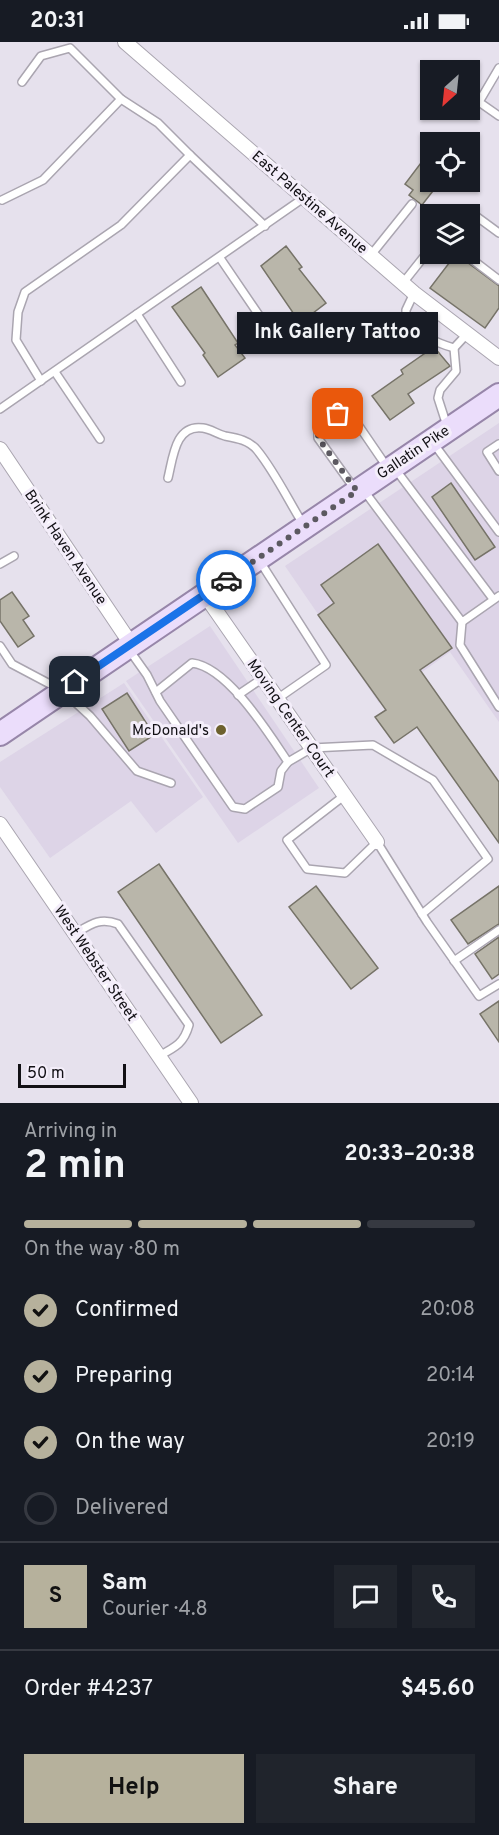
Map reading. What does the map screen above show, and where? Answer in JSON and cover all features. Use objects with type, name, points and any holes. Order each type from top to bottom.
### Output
[{"type":"main road","name":"Gallatin Pike","points":[[5,727],[63,691],[499,395]]},
{"type":"street","name":"East Palestine Avenue","points":[[125,42],[414,293],[499,358]]},
{"type":"street","name":"Brink Haven Avenue","points":[[0,449],[129,646]]},
{"type":"street","name":"Moving Center Court","points":[[205,595],[377,842]]},
{"type":"street","name":"West Webster Street","points":[[0,824],[191,1103]]},
{"type":"lane","points":[[22,82],[41,56],[70,48],[121,99],[158,123],[265,226]]},
{"type":"lane","points":[[499,68],[479,102],[499,116]]},
{"type":"lane","points":[[2,200],[43,180],[121,99]]},
{"type":"lane","points":[[41,381],[15,340],[18,312],[25,292],[121,225],[190,154]]},
{"type":"lane","points":[[0,409],[305,197]]},
{"type":"lane","points":[[371,255],[412,204]]},
{"type":"lane","points":[[480,219],[499,233]]},
{"type":"lane","points":[[220,258],[267,327]]},
{"type":"lane","points":[[403,283],[420,262]]},
{"type":"lane","points":[[478,264],[499,280]]},
{"type":"lane","points":[[414,293],[406,310],[406,320],[437,343],[454,348]]},
{"type":"lane","points":[[137,314],[181,382]]},
{"type":"lane","points":[[466,335],[454,348],[456,372],[440,390],[438,398],[440,434],[499,532]]},
{"type":"lane","points":[[55,372],[100,439]]},
{"type":"lane","points":[[462,622],[496,598],[348,410],[338,414],[318,431],[318,438],[462,622],[460,645],[499,707]]},
{"type":"lane","points":[[168,478],[176,445],[182,434],[191,428],[204,428],[221,435],[240,438],[256,448],[305,526]]},
{"type":"lane","points":[[499,444],[487,452],[499,471]]},
{"type":"lane","points":[[0,564],[14,556]]},
{"type":"lane","points":[[258,558],[326,665],[277,699]]},
{"type":"lane","points":[[0,646],[12,663],[63,691],[90,716],[137,771],[171,783]]},
{"type":"lane","points":[[129,646],[156,692],[233,807],[245,809],[278,787],[281,771],[288,762],[312,748],[373,745],[433,780],[488,860],[422,914]]},
{"type":"lane","points":[[156,692],[192,663],[202,664],[247,703],[288,762]]},
{"type":"lane","points":[[238,695],[263,678]]},
{"type":"lane","points":[[345,795],[287,840],[307,868],[345,873],[377,842],[422,914],[479,996],[499,984]]},
{"type":"lane","points":[[76,933],[95,921],[108,920],[118,924],[189,1025],[185,1039],[159,1056]]},
{"type":"lane","points":[[454,961],[499,930]]},
{"type":"shaded area","points":[[499,423],[499,722],[450,652],[379,703],[285,566]]},
{"type":"shaded area","points":[[210,626],[319,788],[238,843],[126,681]]},
{"type":"shaded area","points":[[124,683],[203,797],[156,833],[131,801],[50,858],[0,787],[0,762]]},
{"type":"building","points":[[420,164],[420,192],[432,192],[421,204],[409,195],[413,190],[405,184]]},
{"type":"building","points":[[286,246],[302,267],[299,269],[326,303],[300,323],[261,266]]},
{"type":"building","points":[[448,264],[469,264],[499,286],[499,308],[485,328],[430,288]]},
{"type":"building","points":[[201,287],[238,343],[235,345],[245,358],[218,377],[203,355],[205,353],[172,307]]},
{"type":"building","points":[[434,347],[450,366],[408,394],[414,403],[390,420],[372,396],[403,374],[401,370]]},
{"type":"building","points":[[451,483],[495,547],[475,560],[432,497]]},
{"type":"building","points":[[378,544],[452,648],[420,670],[499,782],[499,843],[417,727],[394,743],[375,717],[386,710],[318,615],[334,603],[321,585]]},
{"type":"building","points":[[12,592],[29,616],[23,620],[34,636],[18,647],[0,621],[0,600]]},
{"type":"building","points":[[127,693],[154,735],[129,751],[102,709]]},
{"type":"building","points":[[159,864],[262,1015],[221,1043],[118,892]]},
{"type":"building","points":[[316,886],[378,968],[351,989],[289,907]]},
{"type":"building","points":[[499,886],[499,924],[468,944],[451,920]]},
{"type":"building","points":[[499,937],[499,974],[492,979],[475,954]]},
{"type":"building","points":[[499,1001],[499,1042],[480,1014]]},
{"type":"way so far","points":[[226,580],[357,491],[318,438],[318,431],[338,414]]},
{"type":"place","name":"Ink Gallery Tattoo","points":[[338,414]]},
{"type":"place","name":"McDonald's","points":[[221,730]]},
{"type":"route","points":[[75,682],[226,580]]}]
